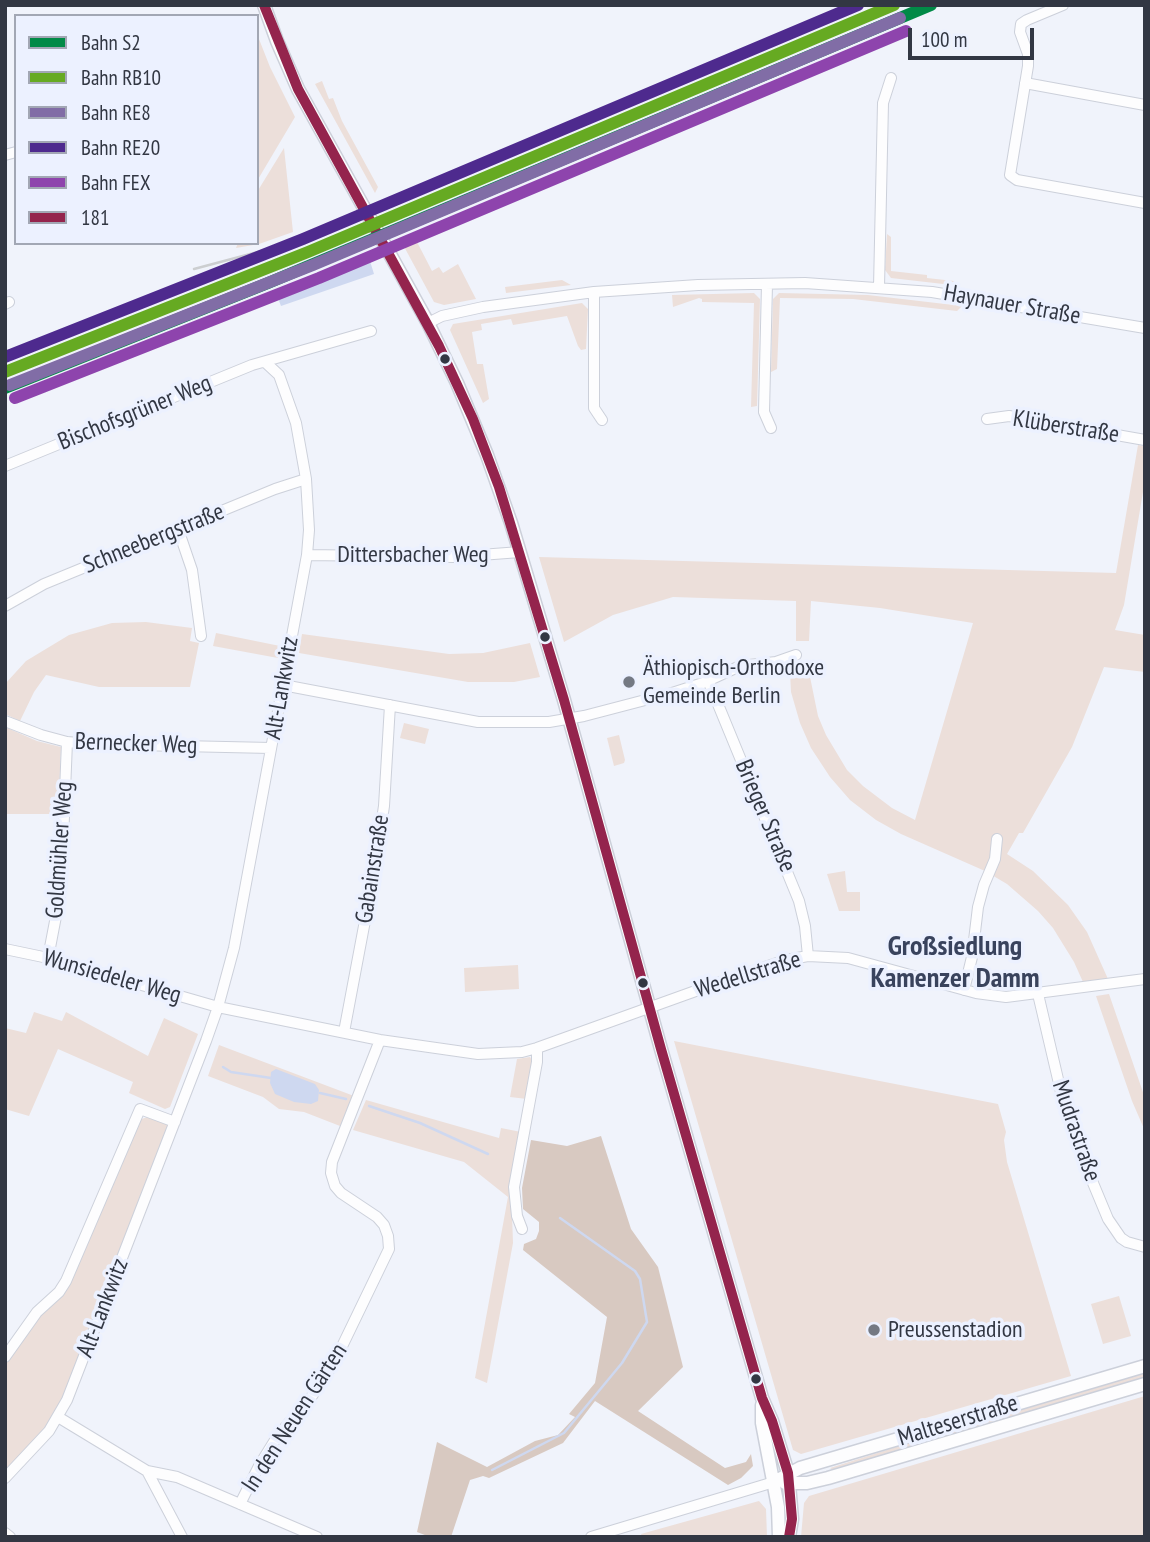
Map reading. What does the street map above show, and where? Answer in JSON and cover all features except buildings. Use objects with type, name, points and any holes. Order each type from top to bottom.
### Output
[{"type":"main road","points":[[264,5],[298,89],[428,323],[477,430],[520,552],[762,1398],[790,1478],[792,1519],[789,1537]]},
{"type":"main road","name":"Malteserstraße","points":[[774,1482],[995,1410],[1145,1366]]},
{"type":"main road","name":"Malteserstraße","points":[[790,1478],[815,1481],[1145,1384]]},
{"type":"main road","points":[[762,1398],[762,1423],[774,1482],[779,1537]]},
{"type":"main road","points":[[995,1410],[1000,1426]]},
{"type":"street","points":[[1063,5],[1021,24],[1020,32],[1028,54],[1009,171],[1011,177],[1145,203]]},
{"type":"street","points":[[879,287],[883,103],[891,78]]},
{"type":"street","points":[[1025,83],[1145,105]]},
{"type":"street","points":[[767,284],[764,412],[771,428]]},
{"type":"street","name":"Haynauer Straße","points":[[428,323],[442,316],[464,311],[594,292],[698,285],[767,284],[879,287],[932,292],[1145,328]]},
{"type":"street","points":[[594,292],[594,408],[601,420]]},
{"type":"street","points":[[265,362],[371,331]]},
{"type":"street","name":"Bischofsgrüner Weg","points":[[5,467],[265,362]]},
{"type":"street","name":"Alt-Lankwitz","points":[[5,1478],[50,1431],[69,1396],[218,1007],[234,948],[307,555],[309,513],[306,479],[291,407],[279,375],[265,362]]},
{"type":"street","name":"Klüberstraße","points":[[987,419],[1009,416],[1145,440]]},
{"type":"street","name":"Schneebergstraße","points":[[5,606],[44,584],[275,489],[306,479]]},
{"type":"street","points":[[178,529],[192,570],[201,636]]},
{"type":"street","name":"Dittersbacher Weg","points":[[307,555],[454,557],[520,552]]},
{"type":"street","points":[[283,685],[478,722],[513,723],[569,719],[672,693],[740,666],[776,662],[796,655]]},
{"type":"street","name":"Brieger Straße","points":[[708,680],[792,883],[805,926],[808,956]]},
{"type":"street","name":"Gabainstraße","points":[[344,1032],[378,849],[390,705]]},
{"type":"street","name":"Bernecker Weg","points":[[5,721],[67,742],[120,746],[271,748]]},
{"type":"street","name":"Goldmühler Weg","points":[[48,958],[61,890],[67,742]]},
{"type":"street","points":[[964,990],[972,957],[978,906],[995,859],[997,839]]},
{"type":"street","name":"Wunsiedeler Weg","points":[[5,949],[48,958],[218,1007]]},
{"type":"street","name":"Wedellstraße","points":[[218,1007],[380,1040],[478,1054],[522,1052],[537,1048],[786,960],[808,956],[848,958],[964,990],[1006,997],[1145,979]]},
{"type":"street","name":"Mudrastraße","points":[[1038,994],[1045,1032],[1065,1105],[1108,1219],[1121,1238],[1145,1247]]},
{"type":"street","name":"In den Neuen Gärten","points":[[240,1504],[277,1437],[312,1396],[335,1362],[388,1249],[388,1236],[384,1225],[377,1217],[341,1193],[335,1186],[331,1173],[332,1162],[380,1040]]},
{"type":"street","points":[[522,1229],[517,1216],[514,1187],[537,1062],[537,1048]]},
{"type":"street","name":"Alt-Lankwitz","points":[[5,1357],[37,1312],[59,1292],[66,1281],[140,1109],[175,1122]]},
{"type":"street","points":[[58,1417],[147,1471],[177,1477],[317,1537]]},
{"type":"street","points":[[147,1471],[182,1537]]},
{"type":"street","name":"Malteserstraße","points":[[591,1537],[774,1482]]},
{"type":"street","points":[[5,1534],[10,1537]]},
{"type":"shaded area","points":[[259,39],[270,67],[295,117],[259,178]]},
{"type":"shaded area","points":[[322,81],[329,99],[333,98],[342,121],[378,187],[375,193],[315,84]]},
{"type":"shaded area","points":[[284,148],[293,232],[259,244],[259,189]]},
{"type":"shaded area","points":[[887,234],[891,237],[891,271],[927,275],[927,278],[955,283],[952,285],[891,278],[885,270]]},
{"type":"shaded area","points":[[408,238],[416,240],[432,271],[439,267],[443,273],[458,264],[476,299],[444,305],[434,302],[401,241]]},
{"type":"shaded area","points":[[562,280],[571,285],[506,293],[505,287]]},
{"type":"shaded area","points":[[754,293],[760,299],[757,406],[751,407],[754,303],[702,302],[699,298],[673,307],[672,295]]},
{"type":"shaded area","points":[[779,293],[868,295],[962,306],[957,311],[853,299],[780,298],[777,369],[771,372],[773,299]]},
{"type":"shaded area","points":[[582,303],[588,309],[586,349],[581,350],[578,346],[567,316],[513,325],[511,319],[481,324],[482,330],[472,332],[477,364],[483,364],[489,399],[483,403],[450,330],[453,324]]},
{"type":"shaded area","points":[[1138,445],[1145,446],[1145,480],[1124,605],[1115,630],[1145,635],[1145,672],[1104,667],[1072,747],[1023,833],[1019,833],[1007,854],[1033,871],[1068,905],[1087,932],[1108,979],[1083,982],[1053,928],[1007,884],[985,871],[901,834],[876,820],[850,800],[830,777],[811,748],[800,723],[791,692],[790,672],[809,672],[818,716],[847,770],[892,808],[915,820],[973,623],[880,608],[811,601],[809,641],[796,641],[796,601],[673,597],[613,615],[564,642],[539,557],[1116,573]]},
{"type":"shaded area","points":[[146,622],[192,628],[190,641],[199,643],[190,687],[99,687],[46,675],[20,721],[5,714],[5,684],[26,661],[69,635],[112,623]]},
{"type":"shaded area","points":[[216,633],[280,646],[278,658],[213,646]]},
{"type":"shaded area","points":[[302,634],[449,654],[483,653],[530,643],[540,677],[514,682],[468,682],[299,653]]},
{"type":"shaded area","points":[[404,723],[429,729],[425,744],[400,738]]},
{"type":"shaded area","points":[[5,727],[37,741],[61,747],[58,814],[5,814]]},
{"type":"shaded area","points":[[619,735],[625,760],[624,763],[614,766],[607,738]]},
{"type":"shaded area","points":[[845,871],[847,892],[860,892],[860,911],[839,911],[827,874]]},
{"type":"shaded area","points":[[518,965],[519,989],[465,992],[464,968]]},
{"type":"shaded area","points":[[1109,994],[1145,1098],[1145,1131],[1096,996]]},
{"type":"shaded area","points":[[34,1012],[62,1021],[66,1012],[148,1056],[164,1018],[198,1034],[170,1107],[165,1109],[129,1093],[133,1082],[58,1049],[29,1116],[5,1109],[5,1028],[26,1033]]},
{"type":"shaded area","points":[[674,1041],[998,1104],[1006,1132],[1004,1140],[1007,1162],[1071,1376],[801,1454],[793,1450]]},
{"type":"shaded area","points":[[219,1045],[354,1096],[340,1126],[304,1112],[279,1109],[263,1097],[208,1076]]},
{"type":"shaded area","points":[[530,1057],[533,1062],[527,1099],[510,1097],[517,1059]]},
{"type":"shaded area","points":[[366,1100],[499,1138],[501,1128],[521,1132],[511,1185],[513,1243],[487,1383],[475,1378],[508,1197],[464,1162],[353,1130]]},
{"type":"shaded area","points":[[150,1116],[169,1125],[59,1407],[48,1426],[5,1472],[5,1364],[41,1313],[60,1296],[139,1120]]},
{"type":"shaded area","points":[[601,1136],[631,1229],[658,1267],[683,1367],[638,1411],[725,1468],[746,1462],[751,1454],[753,1466],[741,1478],[728,1485],[595,1401],[563,1443],[489,1478],[483,1476],[470,1480],[451,1537],[430,1537],[417,1532],[437,1442],[487,1467],[535,1441],[558,1435],[575,1417],[569,1414],[595,1383],[607,1317],[523,1250],[524,1244],[536,1239],[539,1222],[523,1209],[522,1188],[531,1140],[567,1146]]},
{"type":"shaded area","points":[[1119,1296],[1131,1336],[1103,1344],[1091,1304]]},
{"type":"shaded area","points":[[1145,1371],[1145,1380],[1004,1420],[1000,1414]]},
{"type":"shaded area","points":[[1145,1396],[1145,1537],[801,1537],[804,1503],[809,1496]]},
{"type":"shaded area","points":[[993,1416],[994,1423],[848,1466],[833,1470],[830,1468],[932,1434]]},
{"type":"shaded area","points":[[759,1501],[766,1509],[767,1537],[642,1537],[641,1534]]},
{"type":"water","points":[[370,261],[374,274],[281,306],[276,293]]},
{"type":"water","points":[[276,1069],[315,1084],[319,1090],[318,1101],[311,1104],[294,1102],[275,1094],[270,1083],[271,1072]]},
{"type":"waterway","points":[[223,1067],[231,1072],[271,1078]]},
{"type":"waterway","points":[[320,1093],[346,1099]]},
{"type":"waterway","points":[[369,1106],[420,1123],[488,1154]]},
{"type":"waterway","points":[[492,1470],[564,1433],[622,1363],[647,1322],[640,1279],[635,1271],[560,1218]]},
{"type":"railway","points":[[194,269],[299,241],[422,189]]},
{"type":"rail line","name":"RE20","points":[[5,357],[303,239],[858,5]]},
{"type":"rail line","name":"RB10","points":[[5,372],[308,252],[894,5]]},
{"type":"rail line","name":"S2","points":[[5,388],[268,283],[931,5]]},
{"type":"rail line","name":"RE8","points":[[10,385],[313,265],[900,18]]},
{"type":"rail line","name":"FEX","points":[[15,398],[319,278],[906,31]]},
{"type":"transit line","name":"181","points":[[264,5],[298,89],[439,346],[473,419],[499,487],[564,700],[762,1398],[788,1473],[792,1519],[789,1537]]},
{"type":"place","name":"Äthiopisch-Orthodoxe Gemeinde Berlin","points":[[629,682]]},
{"type":"place","name":"Preussenstadion","points":[[874,1330]]},
{"type":"district","name":"Großsiedlung Kamenzer Damm","points":[[955,963]]}]
